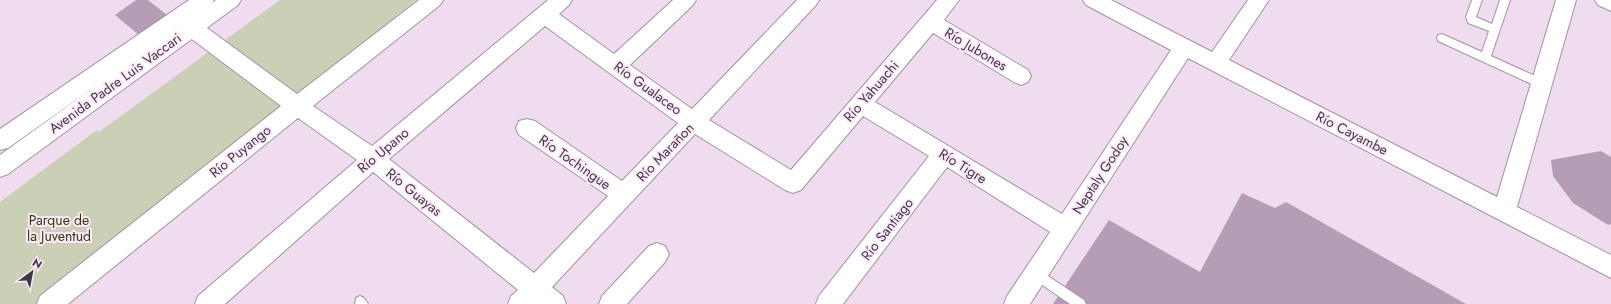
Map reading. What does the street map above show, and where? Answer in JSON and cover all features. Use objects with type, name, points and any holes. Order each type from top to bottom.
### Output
[{"type":"street","name":"Avenida Padre Luis Vaccari","points":[[0,141],[204,0]]},
{"type":"street","name":"Avenida Padre Luis Vaccari","points":[[0,167],[231,0]]},
{"type":"street","name":"Río Puyango","points":[[49,304],[297,106],[433,0]]},
{"type":"street","name":"Río Upano","points":[[207,304],[373,159],[562,0]]},
{"type":"street","points":[[616,65],[686,0]]},
{"type":"street","name":"Río Marañon","points":[[528,296],[809,0]]},
{"type":"street","name":"Río Yahuachi","points":[[793,183],[949,0]]},
{"type":"street","name":"Río Cayambe","points":[[1093,0],[1611,267]]},
{"type":"street","points":[[1216,63],[1259,0]]},
{"type":"street","points":[[1504,212],[1566,0]]},
{"type":"street","points":[[1605,0],[1611,3]]},
{"type":"street","name":"Río Gualaceo","points":[[545,15],[694,122],[793,183]]},
{"type":"street","name":"Río Jubones","points":[[931,22],[1021,76]]},
{"type":"street","name":"Río Guayas","points":[[192,28],[297,106],[373,159],[528,296],[554,304]]},
{"type":"street","name":"Neptaly Godoy","points":[[1016,304],[1184,47]]},
{"type":"street","name":"Río Tigre","points":[[860,104],[1065,229]]},
{"type":"street","name":"Río Tochingue","points":[[527,128],[624,195]]},
{"type":"street","name":"Río Santiago","points":[[828,304],[944,154]]},
{"type":"street","points":[[612,304],[657,254]]},
{"type":"lane","points":[[1477,0],[1472,20],[1494,29]]},
{"type":"lane","points":[[1485,58],[1505,0]]},
{"type":"lane","points":[[1442,38],[1542,84]]},
{"type":"lane","points":[[1036,274],[1080,304]]},
{"type":"green space","name":"Parque de la Juventud","points":[[280,0],[416,0],[52,304],[0,304],[0,202],[97,130],[99,132]]},
{"type":"building","points":[[136,0],[148,0],[167,15],[139,35],[115,15]]},
{"type":"building","points":[[1601,151],[1611,157],[1611,224],[1608,225],[1573,203],[1553,176],[1551,160]]},
{"type":"building","points":[[1242,193],[1275,208],[1286,202],[1466,304],[1053,304],[1109,220],[1200,272]]}]
